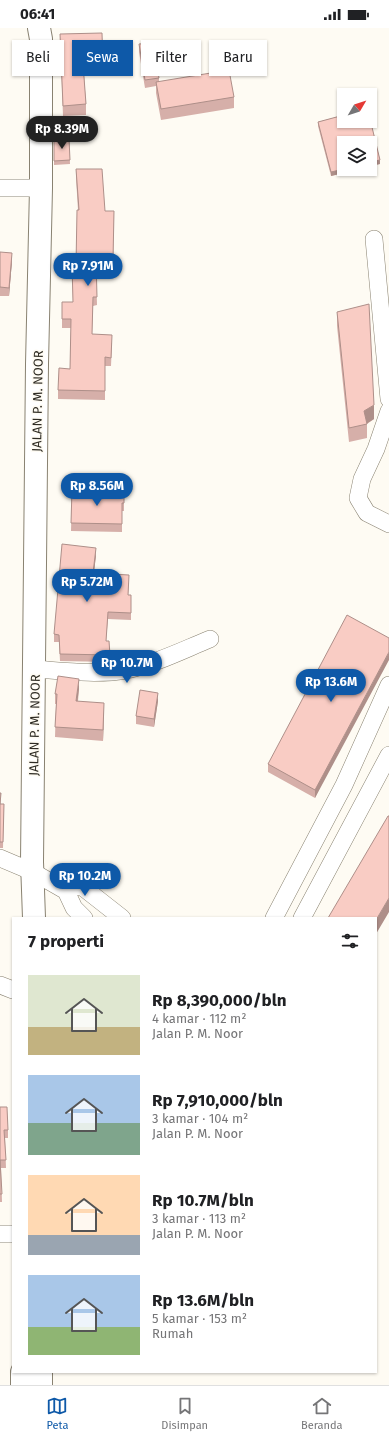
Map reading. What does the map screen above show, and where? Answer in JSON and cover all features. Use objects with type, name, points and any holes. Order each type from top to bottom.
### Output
[{"type":"highway","name":"JALAN P. M. NOOR","points":[[34,917],[34,669],[37,364],[41,188],[41,39],[39,28]]},
{"type":"highway","points":[[22,1373],[22,1385]]},
{"type":"highway","points":[[41,1373],[41,1385]]},
{"type":"street","points":[[0,188],[41,188]]},
{"type":"street","points":[[374,239],[389,398]]},
{"type":"street","points":[[389,410],[376,449],[362,479],[358,498],[367,512],[389,524]]},
{"type":"street","points":[[34,669],[82,672],[125,670],[143,665],[210,640]]},
{"type":"street","points":[[275,917],[344,785],[389,684]]},
{"type":"street","points":[[303,917],[389,756]]},
{"type":"street","points":[[0,858],[33,872],[66,891],[74,908],[83,917]]},
{"type":"street","points":[[66,891],[80,885],[121,917]]},
{"type":"street","points":[[0,985],[12,990]]},
{"type":"street","points":[[0,1234],[12,1234]]},
{"type":"building","points":[[102,33],[102,40],[72,40],[72,76],[84,76],[86,104],[63,106],[62,76],[64,76],[64,40],[60,40],[60,34]]},
{"type":"building","points":[[139,44],[141,44],[141,56]]},
{"type":"building","points":[[209,73],[209,76],[230,76],[234,97],[161,109],[156,82],[201,76],[201,75]]},
{"type":"building","points":[[144,76],[159,76],[159,78],[145,80]]},
{"type":"building","points":[[337,117],[337,128],[372,128],[374,136],[337,136],[337,171],[331,172],[318,122]]},
{"type":"building","points":[[69,139],[70,160],[54,161],[54,140]]},
{"type":"building","points":[[377,148],[380,160],[377,161]]},
{"type":"building","points":[[76,169],[102,169],[105,211],[114,211],[113,260],[96,259],[97,297],[93,297],[92,334],[112,335],[111,358],[105,357],[105,391],[58,390],[59,368],[70,369],[71,319],[62,319],[62,302],[73,302],[72,265],[76,265],[77,210],[79,210]]},
{"type":"building","points":[[0,252],[12,253],[9,288],[0,287]]},
{"type":"building","points":[[369,304],[374,405],[364,411],[367,424],[349,428],[337,312]]},
{"type":"building","points":[[72,490],[124,490],[124,503],[122,503],[122,524],[71,523]]},
{"type":"building","points":[[62,544],[96,548],[93,573],[129,575],[128,595],[131,595],[131,613],[108,612],[106,641],[109,641],[110,655],[60,654],[59,635],[54,634]]},
{"type":"building","points":[[347,615],[389,638],[389,652],[315,790],[268,764]]},
{"type":"building","points":[[58,676],[79,679],[76,701],[104,703],[103,730],[55,727],[57,694],[55,694]]},
{"type":"building","points":[[140,690],[158,693],[154,719],[136,716]]},
{"type":"building","points":[[0,804],[4,804],[3,842],[0,842]]},
{"type":"building","points":[[389,816],[389,898],[377,918],[377,917],[329,917]]},
{"type":"building","points":[[0,1107],[7,1107],[8,1130],[4,1130],[6,1160],[0,1160]]},
{"type":"building","points":[[0,1160],[2,1194],[0,1194]]}]
